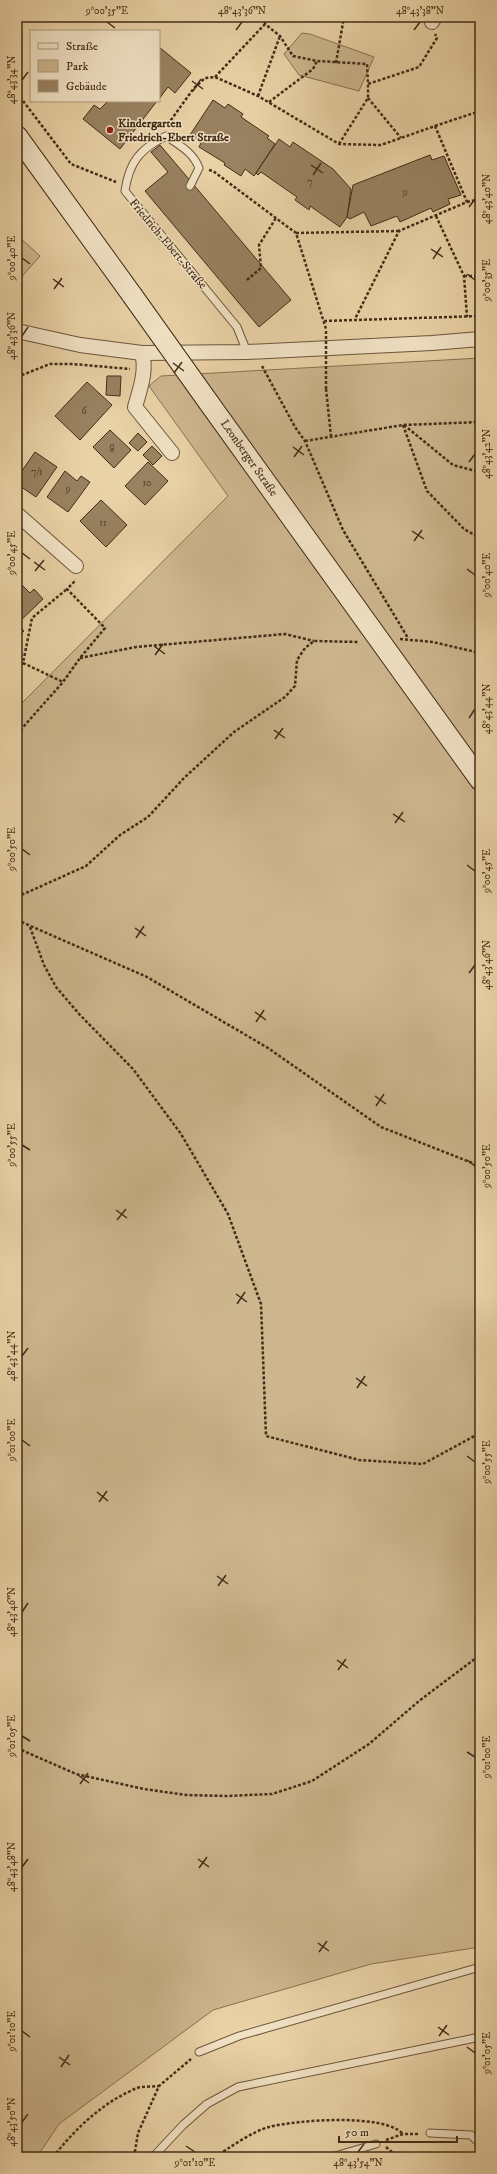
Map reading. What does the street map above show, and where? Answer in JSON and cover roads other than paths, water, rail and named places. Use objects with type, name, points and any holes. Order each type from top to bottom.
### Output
[{"type":"main road","name":"Leonberger Straße","points":[[17,136],[480,780]]},
{"type":"street","points":[[17,331],[80,345],[142,353],[247,352],[432,343],[480,339]]},
{"type":"street","points":[[142,353],[144,360],[144,376],[135,407],[172,453]]},
{"type":"street","points":[[17,514],[76,566]]},
{"type":"lane","name":"Friedrich-Ebert-Straße","points":[[190,186],[196,176],[198,168],[196,160],[188,152],[166,136],[147,146],[128,172],[125,191],[237,327],[247,352]]},
{"type":"lane","points":[[198,2052],[239,2036],[480,1967]]},
{"type":"lane","points":[[153,2157],[183,2125],[207,2104],[238,2087],[480,2037]]},
{"type":"lane","points":[[430,2133],[471,2135],[480,2144]]},
{"type":"lane","points":[[296,2157],[336,2156],[380,2143]]},
{"type":"place","name":"Kindergarten Friedrich-Ebert Straße","points":[[110,130]]}]
